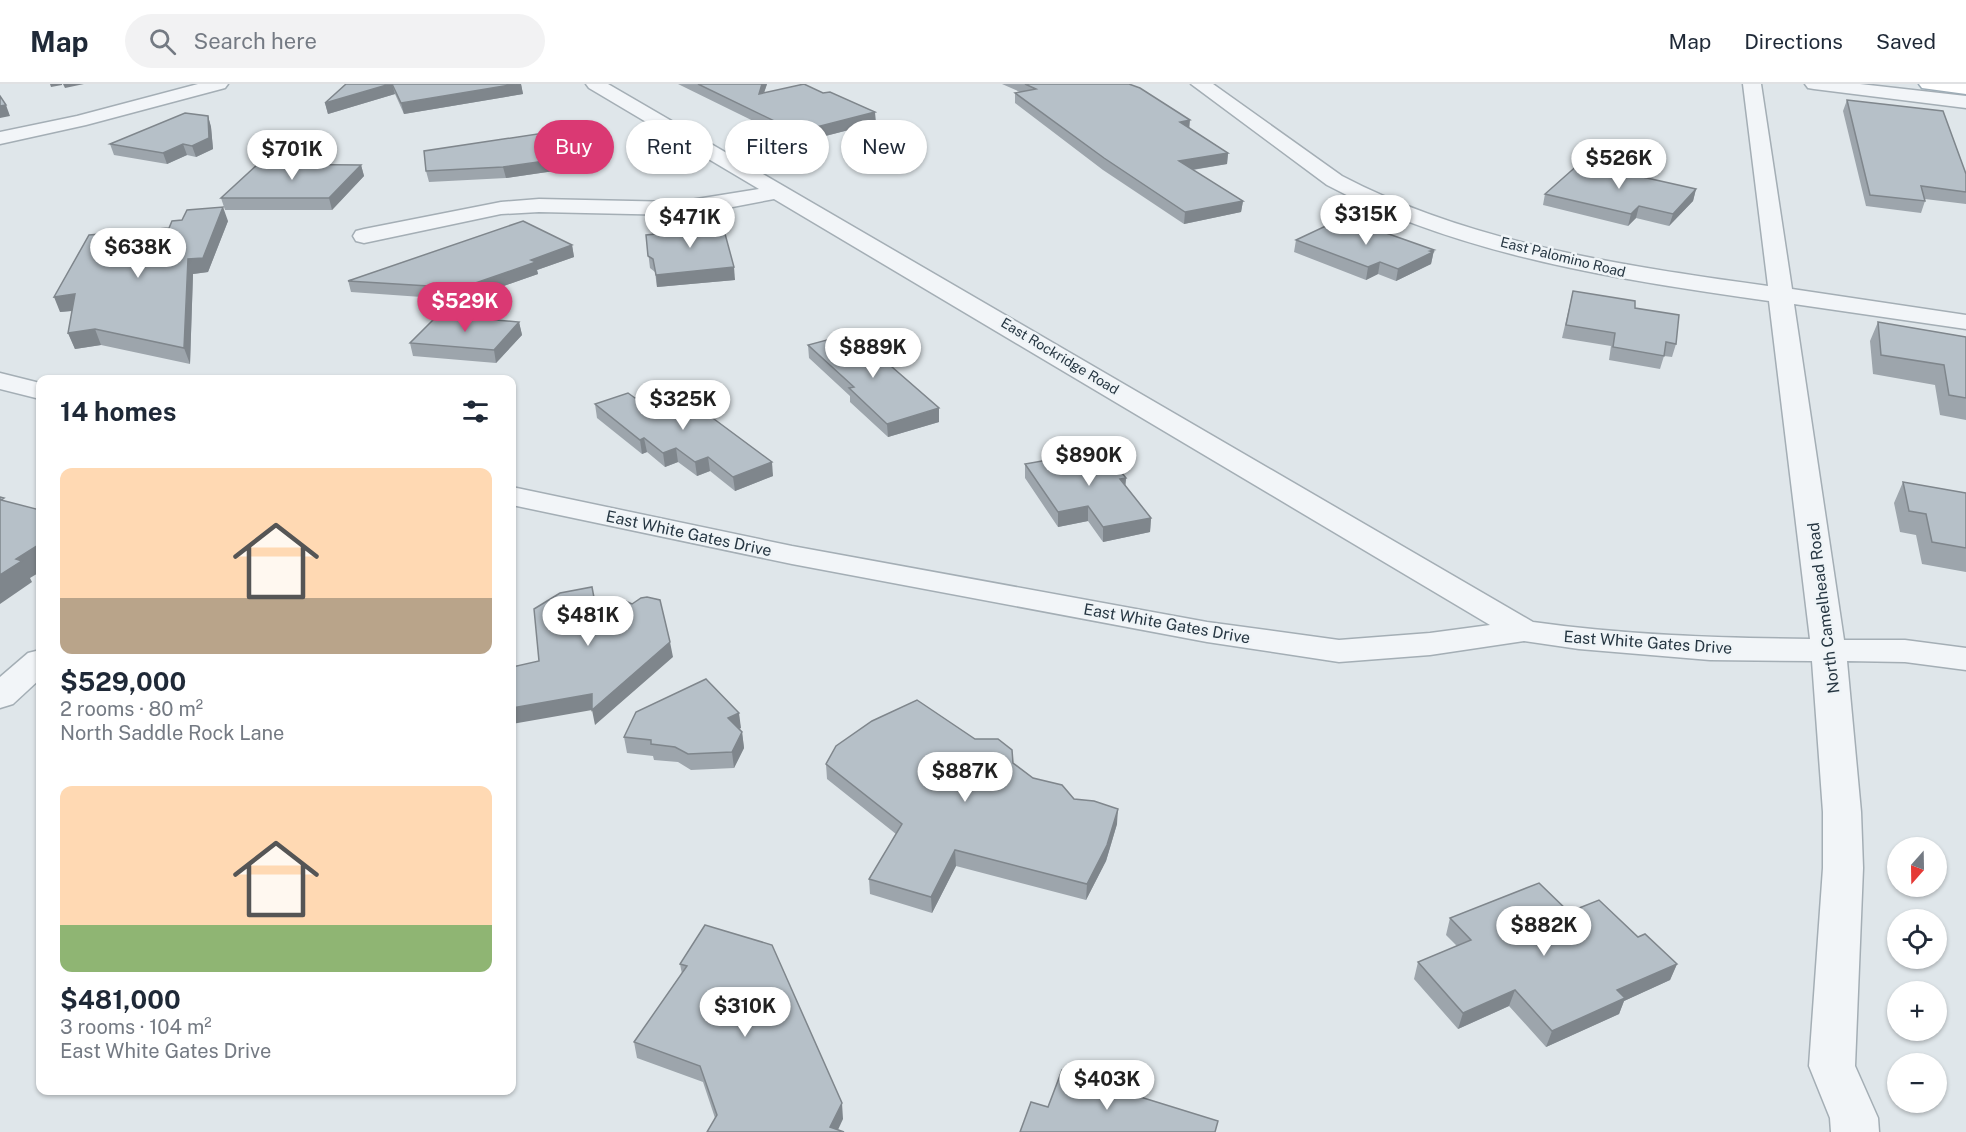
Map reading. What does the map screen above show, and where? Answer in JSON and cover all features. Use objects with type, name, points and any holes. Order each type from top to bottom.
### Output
[{"type":"main road","points":[[1928,84],[1966,89]]},
{"type":"street","points":[[0,138],[79,121],[219,84]]},
{"type":"street","name":"East Rockridge Road","points":[[595,84],[1524,631]]},
{"type":"street","name":"East Palomino Road","points":[[1200,84],[1253,121],[1308,166],[1354,191],[1412,215],[1466,232],[1593,266],[1675,281],[1966,322]]},
{"type":"street","name":"North Camelhead Road","points":[[1752,84],[1829,652],[1841,792],[1843,868],[1832,1065],[1864,1127]]},
{"type":"street","points":[[1814,84],[1966,102]]},
{"type":"street","points":[[364,236],[446,218],[517,207],[555,204],[660,209],[691,208],[780,191]]},
{"type":"street","points":[[0,381],[36,390]]},
{"type":"street","name":"East White Gates Drive","points":[[516,497],[792,555],[1207,632],[1339,651],[1430,644],[1524,631],[1579,639],[1710,649],[1905,651],[1966,659]]},
{"type":"street","points":[[0,696],[36,664]]},
{"type":"building","points":[[346,84],[390,84],[325,103]]},
{"type":"building","points":[[392,84],[516,84],[401,103]]},
{"type":"building","points":[[698,84],[762,84],[759,94],[804,84],[823,93],[830,92],[875,112],[829,124],[829,120],[772,120]]},
{"type":"building","points":[[1025,84],[1129,84],[1140,88],[1190,120],[1180,122],[1228,153],[1179,161],[1243,201],[1185,212],[1104,158],[1015,93],[1036,89]]},
{"type":"building","points":[[0,96],[6,105],[0,106]]},
{"type":"building","points":[[1847,100],[1943,111],[1966,174],[1966,192],[1921,186],[1925,201],[1870,195]]},
{"type":"building","points":[[185,113],[208,116],[209,138],[192,146],[183,144],[163,153],[110,144]]},
{"type":"building","points":[[534,134],[534,163],[503,167],[426,171],[424,151]]},
{"type":"building","points":[[1580,163],[1696,189],[1673,214],[1639,206],[1631,214],[1545,194]]},
{"type":"building","points":[[258,164],[361,165],[329,198],[221,198]]},
{"type":"building","points":[[223,207],[203,258],[188,259],[184,348],[95,329],[68,333],[75,294],[54,297],[89,235],[169,228],[172,221],[182,220],[187,210]]},
{"type":"building","points":[[721,219],[734,267],[656,275],[653,259],[648,256],[646,235],[667,233]]},
{"type":"building","points":[[523,221],[572,245],[531,260],[536,262],[461,288],[348,281]]},
{"type":"building","points":[[1332,223],[1356,232],[1369,227],[1434,250],[1398,269],[1380,262],[1368,267],[1296,240]]},
{"type":"building","points":[[1573,291],[1635,301],[1635,308],[1679,315],[1676,344],[1666,342],[1664,356],[1613,347],[1615,333],[1566,325]]},
{"type":"building","points":[[438,315],[519,322],[494,350],[410,343]]},
{"type":"building","points":[[1878,322],[1966,337],[1966,398],[1949,395],[1944,365],[1881,355]]},
{"type":"building","points":[[853,333],[939,408],[887,424],[849,388],[854,387],[808,345]]},
{"type":"building","points":[[652,392],[661,399],[679,393],[772,462],[733,477],[708,457],[695,462],[676,448],[663,453],[644,438],[640,440],[595,404],[628,393],[635,398]]},
{"type":"building","points":[[1104,450],[1126,478],[1120,479],[1151,518],[1103,527],[1088,506],[1058,512],[1025,464]]},
{"type":"building","points":[[1903,482],[1966,493],[1966,548],[1932,542],[1926,514],[1909,511]]},
{"type":"building","points":[[0,497],[4,498],[1,500],[36,509],[36,546],[16,559],[22,561],[0,575]]},
{"type":"building","points":[[592,587],[595,603],[621,599],[632,604],[647,597],[660,600],[670,642],[592,710],[592,694],[516,707],[516,666],[539,661],[534,609],[560,593]]},
{"type":"building","points":[[706,679],[739,713],[728,718],[742,732],[732,752],[688,754],[675,747],[651,744],[651,740],[624,737],[636,712]]},
{"type":"building","points":[[917,700],[975,739],[998,739],[1012,750],[1013,763],[1033,778],[1062,785],[1074,799],[1094,801],[1118,809],[1107,845],[1087,884],[955,850],[931,897],[869,879],[902,824],[826,764],[836,746],[872,721]]},
{"type":"building","points":[[1539,883],[1569,912],[1599,900],[1638,937],[1645,934],[1677,964],[1617,990],[1625,998],[1552,1031],[1515,990],[1463,1013],[1418,962],[1471,940],[1450,918]]},
{"type":"building","points":[[705,925],[772,945],[842,1103],[830,1127],[844,1132],[707,1132],[717,1115],[700,1066],[634,1042],[687,966],[680,964]]},
{"type":"building","points":[[1062,1070],[1123,1087],[1121,1091],[1218,1121],[1215,1132],[1020,1132],[1031,1102],[1048,1107]]}]
